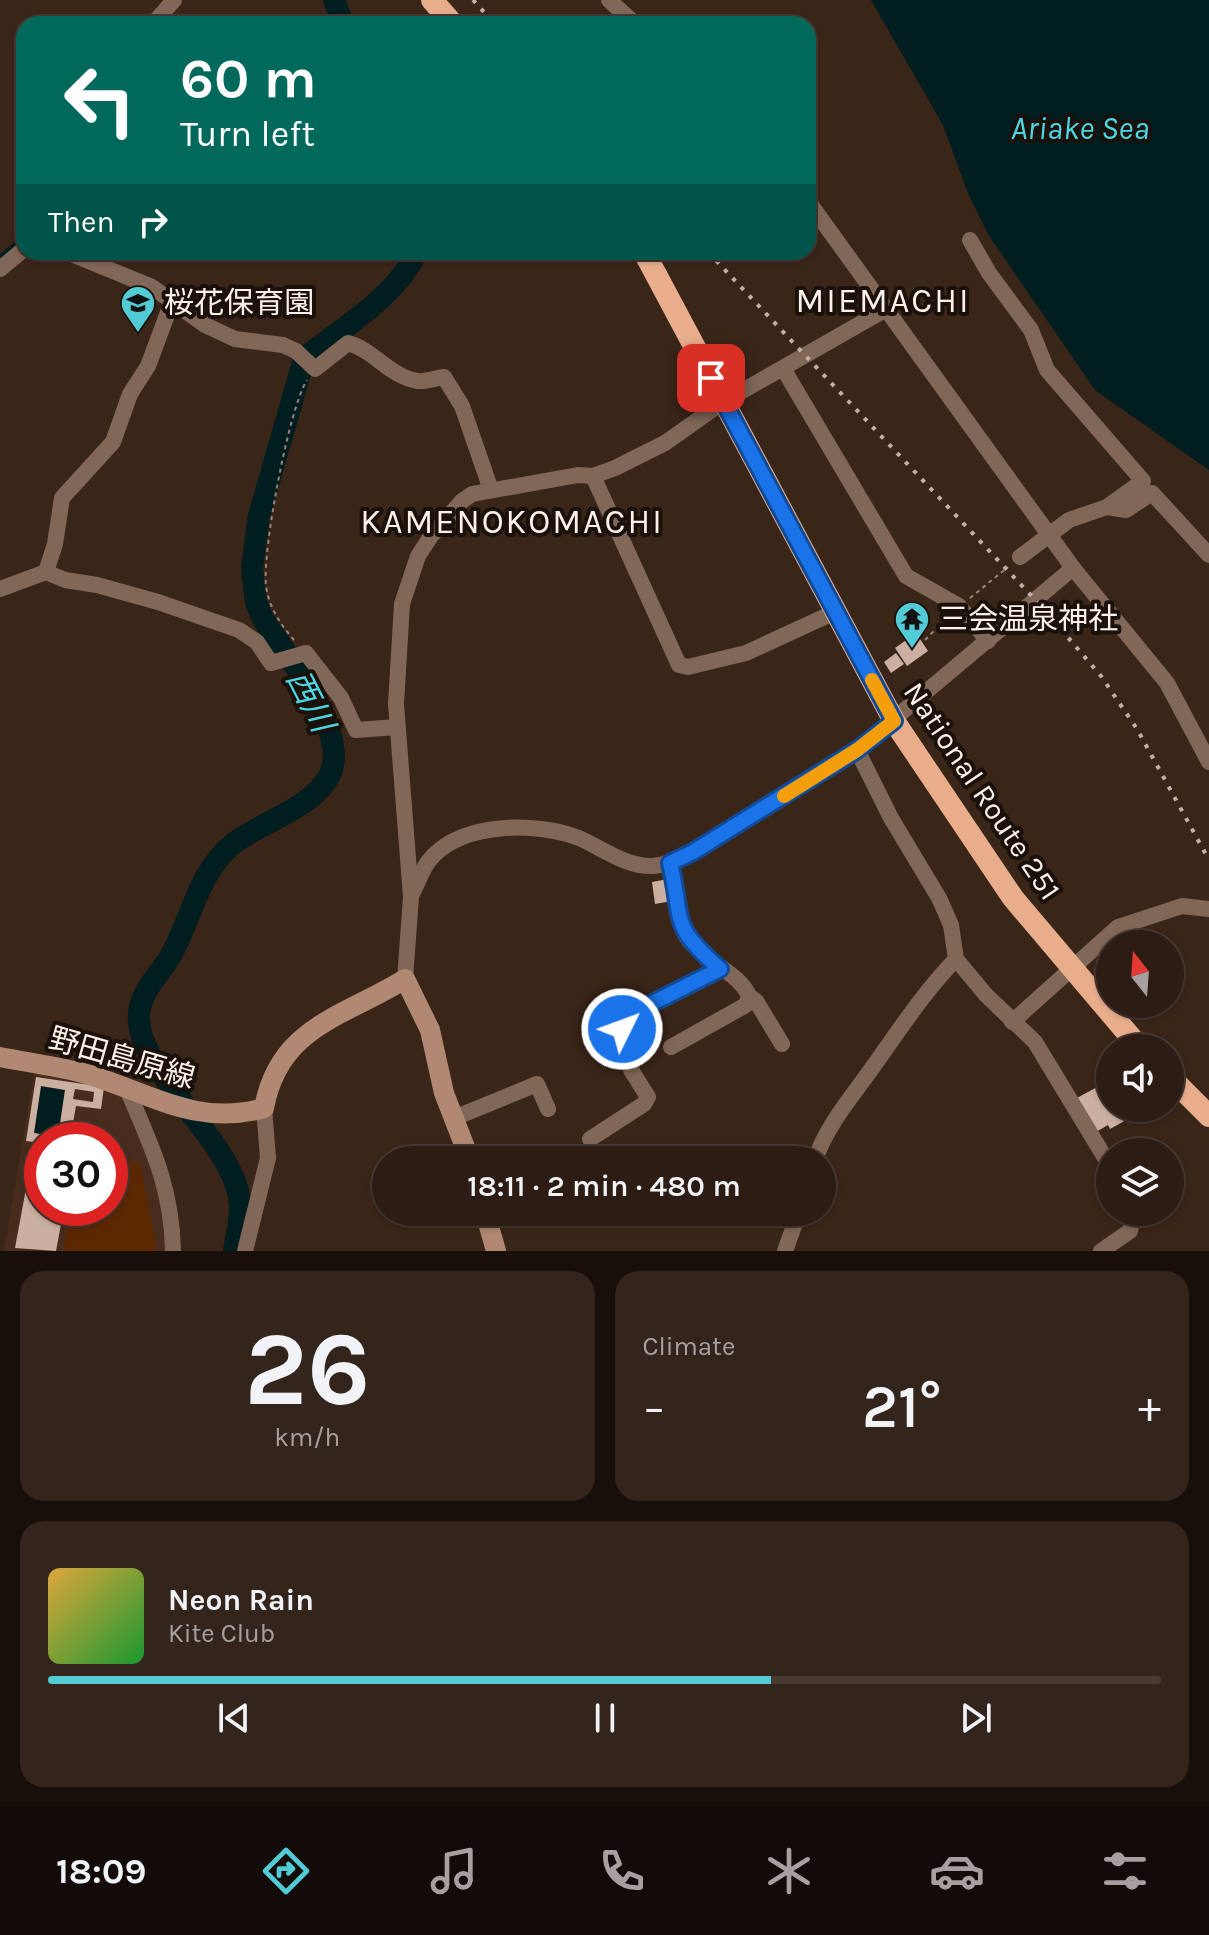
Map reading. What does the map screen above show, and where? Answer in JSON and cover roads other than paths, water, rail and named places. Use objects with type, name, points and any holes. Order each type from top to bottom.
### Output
[{"type":"highway","points":[[432,0],[446,16]]},
{"type":"highway","name":"National Route 251","points":[[648,260],[894,721],[1013,898],[1128,1034]]},
{"type":"highway","points":[[1184,1091],[1209,1116]]},
{"type":"main road","points":[[264,1108],[268,1085],[275,1071],[301,1037],[316,1025],[405,979],[430,1030],[444,1093],[465,1146]]},
{"type":"main road","name":"野田島原線","points":[[0,1057],[79,1072],[174,1107],[238,1114],[264,1108]]},
{"type":"main road","points":[[489,1226],[496,1251]]},
{"type":"street","points":[[160,16],[174,0]]},
{"type":"street","points":[[609,0],[626,16]]},
{"type":"street","points":[[816,212],[1073,568],[1167,683],[1209,762]]},
{"type":"street","points":[[970,240],[1031,330],[1047,370],[1143,481],[1107,507],[1069,520],[1020,557]]},
{"type":"street","points":[[0,269],[16,256]]},
{"type":"street","points":[[81,260],[115,270],[173,299],[205,325],[235,339],[283,345],[296,351],[314,368],[348,343],[365,347],[391,370],[418,381],[444,377],[462,406],[491,490]]},
{"type":"street","points":[[46,572],[55,544],[62,498],[113,442],[130,394],[148,366],[173,299]]},
{"type":"street","points":[[405,979],[411,897],[397,727],[402,604],[418,556],[431,536],[472,494],[578,475],[593,476],[665,443],[723,402],[888,308]]},
{"type":"street","points":[[784,370],[906,576],[988,641]]},
{"type":"street","points":[[593,476],[679,665],[688,667],[746,653],[835,612]]},
{"type":"street","points":[[1107,507],[1126,510],[1152,493],[1209,555]]},
{"type":"street","points":[[411,897],[426,864],[441,849],[474,834],[497,830],[543,830],[565,834],[638,864],[670,863],[704,846],[857,750],[1073,568]]},
{"type":"street","points":[[0,589],[46,572],[65,580],[97,585],[158,602],[239,630],[257,642],[271,663],[304,653],[341,698],[356,730],[397,727]]},
{"type":"street","points":[[857,750],[891,818],[939,898],[951,925],[956,959],[1012,1022],[1035,1042],[1096,1142]]},
{"type":"street","points":[[670,863],[677,915],[685,935],[720,969],[743,986],[756,1001],[782,1044]]},
{"type":"street","points":[[1012,1022],[1108,934],[1126,923],[1182,906],[1209,909]]},
{"type":"street","points":[[819,1146],[928,988],[956,959]]},
{"type":"street","points":[[590,1139],[647,1101],[647,1092],[630,1066],[633,1055],[622,1029],[624,1018],[720,969]]},
{"type":"street","points":[[671,1047],[746,1005],[749,996]]},
{"type":"street","points":[[454,1118],[537,1084],[548,1109]]},
{"type":"street","points":[[126,1087],[161,1168],[172,1219],[173,1251]]},
{"type":"street","points":[[245,1251],[268,1158],[264,1108]]},
{"type":"street","points":[[785,1251],[794,1226]]},
{"type":"street","points":[[1109,1249],[1130,1231],[1131,1226]]},
{"type":"water","name":"Ariake Sea","points":[[871,0],[1209,0],[1209,470],[1095,390],[988,234],[968,193],[943,125]]},
{"type":"water","points":[[41,1086],[65,1090],[60,1122],[36,1122]]},
{"type":"waterway","name":"西川","points":[[334,0],[340,16]]},
{"type":"waterway","points":[[0,257],[16,244]]},
{"type":"waterway","name":"西川","points":[[234,1251],[240,1204],[232,1174],[218,1149],[148,1052],[140,1029],[140,1007],[167,962],[204,882],[221,855],[246,835],[310,798],[331,772],[334,756],[326,721],[307,684],[262,617],[256,602],[252,569],[259,516],[302,366],[308,355],[383,296],[412,260]]},
{"type":"railway","points":[[473,0],[488,16]]},
{"type":"railway","points":[[716,260],[1042,607],[1101,676],[1137,729],[1209,860]]},
{"type":"place","name":"桜花保育園","points":[[138,334]]},
{"type":"place","name":"三会温泉神社","points":[[912,650]]},
{"type":"district","name":"MIEMACHI","points":[[883,301]]},
{"type":"district","name":"KAMENOKOMACHI","points":[[512,522]]}]
